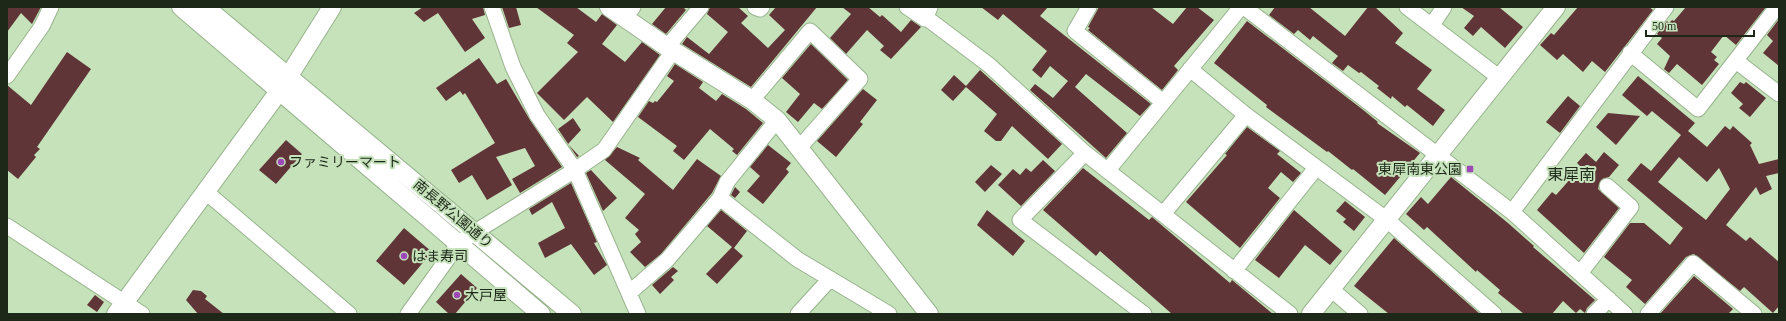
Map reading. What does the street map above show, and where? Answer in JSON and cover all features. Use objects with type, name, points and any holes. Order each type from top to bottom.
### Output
[{"type":"street","points":[[7,76],[42,26],[51,7]]},
{"type":"street","name":"南長野公園通り","points":[[181,7],[284,84],[474,232],[572,314]]},
{"type":"street","name":"南長野公園通り","points":[[205,7],[284,84],[458,244],[542,314]]},
{"type":"street","points":[[119,308],[206,192],[284,84],[332,7]]},
{"type":"street","points":[[492,7],[513,67],[537,115],[575,170],[638,314]]},
{"type":"street","points":[[609,7],[629,12],[670,49],[752,100],[777,120],[929,314]]},
{"type":"street","points":[[408,314],[458,244],[474,232],[575,170],[604,150],[670,49],[701,7]]},
{"type":"street","points":[[755,7],[760,9],[762,7]]},
{"type":"street","points":[[907,7],[925,19],[927,12],[989,65],[1085,153],[1290,314]]},
{"type":"street","points":[[1090,7],[1075,32],[1163,102]]},
{"type":"street","points":[[1108,170],[1241,7]]},
{"type":"street","points":[[1244,7],[1512,212],[1581,272],[1625,314]]},
{"type":"street","points":[[1407,7],[1500,78]]},
{"type":"street","points":[[1432,25],[1444,7]]},
{"type":"street","points":[[1311,314],[1437,154],[1556,7]]},
{"type":"street","points":[[1512,212],[1666,7]]},
{"type":"street","points":[[1630,53],[1698,109],[1777,7]]},
{"type":"street","points":[[752,100],[810,31],[860,79],[800,148]]},
{"type":"street","points":[[1736,61],[1779,94]]},
{"type":"street","points":[[1190,69],[1246,115],[1386,219],[1494,314]]},
{"type":"street","points":[[1163,214],[1246,115]]},
{"type":"street","points":[[629,293],[667,260],[720,198],[727,182],[777,120]]},
{"type":"street","points":[[1085,153],[1020,220],[1144,314]]},
{"type":"street","points":[[1234,271],[1316,168]]},
{"type":"street","points":[[1581,272],[1631,207],[1607,186]]},
{"type":"street","points":[[206,192],[348,314]]},
{"type":"street","points":[[720,198],[797,259],[829,280],[889,314]]},
{"type":"street","points":[[7,226],[119,308],[142,314]]},
{"type":"street","points":[[1648,314],[1693,263],[1754,314]]},
{"type":"street","points":[[798,314],[829,280]]},
{"type":"street","points":[[1331,289],[1360,314]]},
{"type":"street","points":[[1594,314],[1609,299]]},
{"type":"building","points":[[7,7],[41,7],[32,24],[21,13],[7,32]]},
{"type":"building","points":[[423,7],[483,7],[485,15],[472,19],[485,38],[465,52],[438,13],[424,22],[414,13]]},
{"type":"building","points":[[502,7],[516,7],[521,25],[509,28]]},
{"type":"building","points":[[536,7],[576,7],[596,22],[602,14],[617,25],[602,44],[625,62],[642,42],[660,55],[613,122],[587,97],[564,120],[537,93],[578,52],[567,43],[574,35]]},
{"type":"building","points":[[666,7],[683,7],[686,10],[666,34],[652,24]]},
{"type":"building","points":[[710,7],[738,7],[748,16],[741,23],[768,48],[785,30],[769,15],[776,7],[817,7],[751,87],[682,44],[687,37],[709,54],[728,32],[707,14]]},
{"type":"building","points":[[842,7],[868,7],[880,17],[882,15],[901,32],[911,20],[921,27],[891,59],[880,50],[884,46],[867,30],[846,54],[830,38],[851,14]]},
{"type":"building","points":[[981,7],[1048,7],[1040,16],[1151,104],[1140,116],[1086,74],[1075,87],[1127,133],[1106,158],[1030,90],[1035,84],[1053,98],[1068,81],[1050,66],[1041,78],[1032,70],[1047,51],[1003,14],[998,20]]},
{"type":"building","points":[[1099,7],[1151,7],[1173,24],[1187,7],[1197,7],[1214,20],[1174,66],[1178,70],[1162,90],[1088,30],[1090,28],[1088,27]]},
{"type":"building","points":[[1275,7],[1309,7],[1345,36],[1368,7],[1375,7],[1403,33],[1395,43],[1432,70],[1417,89],[1445,110],[1433,126],[1407,105],[1405,107],[1392,96],[1391,99],[1377,88],[1379,86],[1361,72],[1359,73],[1348,65],[1343,71],[1332,63],[1338,56],[1313,36],[1310,40],[1298,30],[1294,34],[1269,15]]},
{"type":"building","points":[[1461,7],[1499,7],[1523,27],[1505,48],[1481,27],[1473,36],[1464,28],[1474,16]]},
{"type":"building","points":[[1578,7],[1649,7],[1653,10],[1605,72],[1592,61],[1583,72],[1563,54],[1557,60],[1540,45],[1551,33],[1554,35]]},
{"type":"building","points":[[1686,7],[1766,7],[1736,45],[1724,35],[1711,52],[1717,57],[1714,60],[1719,64],[1702,85],[1677,64],[1669,73],[1664,69],[1670,56],[1657,44],[1662,38],[1657,34],[1667,21],[1669,23],[1672,20],[1674,21]]},
{"type":"building","points":[[1779,19],[1779,66],[1763,53],[1773,41],[1767,35]]},
{"type":"building","points":[[1247,21],[1362,109],[1378,122],[1377,123],[1420,153],[1385,195],[1353,169],[1352,170],[1266,107],[1267,105],[1214,63]]},
{"type":"building","points":[[811,44],[848,80],[822,109],[814,103],[798,122],[786,112],[800,94],[782,78]]},
{"type":"building","points":[[67,52],[91,69],[37,147],[40,149],[34,155],[36,157],[18,179],[7,170],[7,85],[31,105]]},
{"type":"building","points":[[479,58],[497,84],[506,79],[530,120],[562,167],[520,193],[512,179],[535,166],[525,148],[496,157],[512,185],[487,200],[472,175],[459,183],[451,170],[495,143],[465,93],[463,95],[460,91],[446,101],[436,88]]},
{"type":"building","points":[[675,64],[703,82],[699,88],[716,101],[722,94],[746,109],[763,123],[737,155],[732,151],[734,149],[710,129],[684,160],[673,151],[677,146],[638,117],[649,101],[653,103],[655,101],[657,102],[674,81],[667,76]]},
{"type":"building","points":[[980,70],[1062,144],[1048,159],[1012,126],[1001,141],[996,141],[984,131],[997,114],[966,87],[953,101],[941,90],[954,75],[966,86]]},
{"type":"building","points":[[1638,76],[1695,123],[1688,131],[1707,147],[1725,126],[1730,130],[1733,126],[1752,143],[1750,145],[1759,164],[1779,159],[1779,173],[1766,176],[1772,189],[1760,195],[1756,187],[1726,225],[1746,241],[1750,237],[1779,262],[1779,306],[1773,313],[1744,287],[1740,291],[1694,254],[1686,257],[1645,304],[1626,287],[1632,280],[1604,257],[1630,223],[1644,223],[1670,245],[1683,228],[1627,180],[1641,163],[1651,171],[1681,135],[1652,111],[1647,116],[1622,95]],"holes":[[[1679,157],[1707,182],[1719,168],[1730,189],[1706,220],[1658,182]]]},
{"type":"building","points":[[1740,82],[1744,84],[1746,82],[1766,98],[1750,117],[1739,108],[1743,104],[1731,93]]},
{"type":"building","points":[[863,89],[877,100],[860,122],[863,124],[836,157],[817,141]]},
{"type":"building","points":[[1568,96],[1580,106],[1560,133],[1546,122]]},
{"type":"building","points":[[1608,113],[1640,116],[1616,145],[1596,127]]},
{"type":"building","points":[[573,118],[581,130],[568,144],[558,129]]},
{"type":"building","points":[[1247,127],[1280,151],[1277,154],[1301,173],[1293,182],[1281,172],[1268,188],[1280,198],[1240,248],[1186,202],[1227,155],[1225,154]]},
{"type":"building","name":"ファミリーマート","points":[[286,140],[302,154],[276,184],[259,170]]},
{"type":"building","points":[[569,145],[579,156],[577,157]]},
{"type":"building","points":[[768,145],[791,163],[786,169],[789,172],[763,204],[747,191],[760,176],[750,167]]},
{"type":"building","points":[[617,147],[640,158],[638,160],[673,190],[697,159],[721,176],[712,193],[661,254],[645,267],[630,252],[641,242],[635,234],[639,230],[625,218],[645,194],[605,160]]},
{"type":"building","points":[[1604,152],[1619,165],[1609,177],[1601,180],[1598,189],[1619,208],[1584,253],[1537,210],[1552,192],[1556,195],[1581,167],[1577,163],[1586,153],[1596,162]]},
{"type":"building","points":[[1043,160],[1055,171],[1021,206],[998,185],[1013,169],[1020,175],[1026,168],[1031,172]]},
{"type":"building","points":[[991,165],[1002,174],[985,192],[975,182]]},
{"type":"building","points":[[1083,168],[1149,220],[1152,217],[1230,283],[1232,280],[1273,314],[1172,314],[1100,251],[1096,256],[1043,210]]},
{"type":"building","points":[[591,170],[617,198],[603,211],[586,173]]},
{"type":"building","points":[[1451,177],[1508,223],[1534,246],[1533,247],[1595,300],[1587,308],[1585,313],[1580,309],[1576,313],[1563,301],[1552,314],[1524,314],[1498,293],[1500,290],[1477,270],[1476,272],[1427,227],[1424,230],[1406,214],[1421,197],[1428,204]]},
{"type":"building","points":[[571,183],[597,242],[594,243],[607,265],[594,275],[571,244],[545,258],[538,243],[565,228],[552,202],[532,215],[529,209]]},
{"type":"building","points":[[735,187],[740,192],[735,198],[731,195]]},
{"type":"building","points":[[1345,201],[1365,217],[1354,231],[1343,222],[1346,219],[1336,211]]},
{"type":"building","points":[[721,210],[747,231],[734,248],[743,256],[717,284],[706,274],[732,247],[707,226]]},
{"type":"building","points":[[987,210],[1025,241],[1013,256],[977,225]]},
{"type":"building","points":[[1294,210],[1342,251],[1330,265],[1305,245],[1279,278],[1255,260]]},
{"type":"building","name":"はま寿司","points":[[404,228],[432,252],[404,285],[376,261]]},
{"type":"building","points":[[1394,238],[1480,314],[1389,314],[1354,286]]},
{"type":"building","points":[[673,267],[678,271],[671,277],[674,280],[660,294],[652,285]]},
{"type":"building","name":"大戸屋","points":[[461,274],[477,288],[455,314],[449,314],[436,302]]},
{"type":"building","points":[[1694,276],[1733,309],[1728,314],[1660,314]]},
{"type":"building","points":[[193,290],[201,291],[207,296],[205,299],[224,314],[198,314],[186,300]]},
{"type":"building","points":[[95,295],[104,302],[97,312],[87,305]]},
{"type":"place","name":"ファミリーマート","points":[[281,162]]},
{"type":"place","name":"東犀南東公園","points":[[1470,169]]},
{"type":"place","name":"はま寿司","points":[[404,256]]},
{"type":"place","name":"大戸屋","points":[[457,295]]},
{"type":"district","name":"東犀南","points":[[1571,174]]}]
